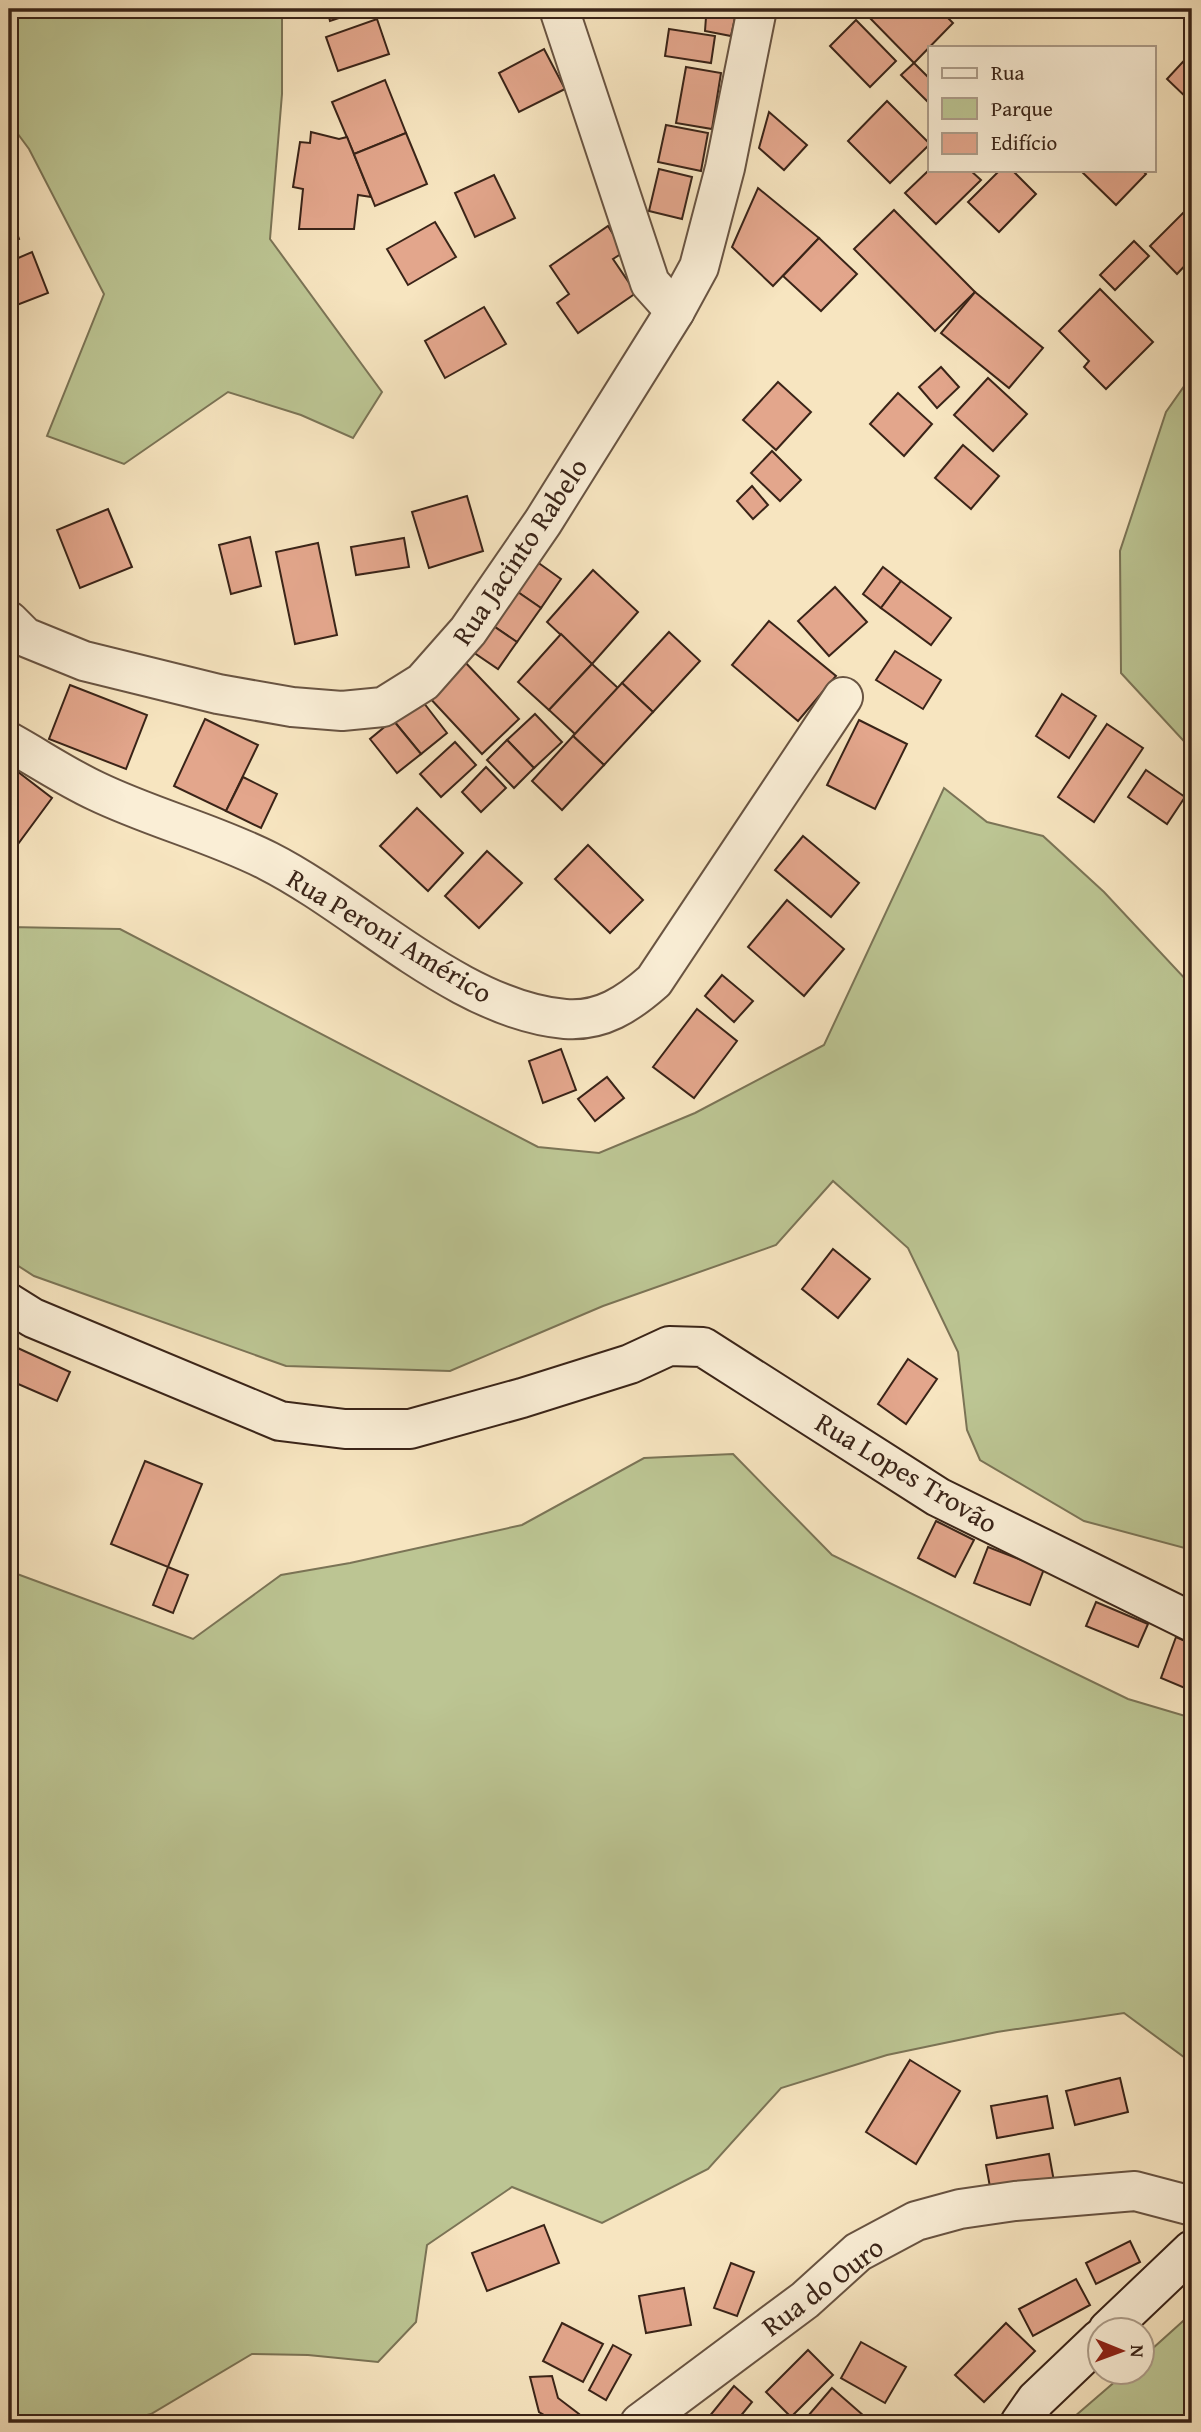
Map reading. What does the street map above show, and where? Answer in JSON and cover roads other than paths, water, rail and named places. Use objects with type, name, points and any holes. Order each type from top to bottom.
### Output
[{"type":"street","points":[[559,9],[650,283],[675,311]]},
{"type":"street","name":"Rua Jacinto Rabelo","points":[[9,621],[25,638],[84,661],[218,694],[317,709],[342,711],[383,706],[423,682],[468,631],[543,522],[675,311],[699,267],[725,168],[757,9]]},
{"type":"street","name":"Rua Peroni Américo","points":[[9,741],[96,791],[268,861],[466,985],[503,1003],[563,1019],[583,1019],[616,1009],[654,981],[843,696]]},
{"type":"street","name":"Rua Lopes Trovão","points":[[9,1303],[33,1318],[280,1421],[345,1429],[410,1429],[582,1379],[669,1346],[703,1347],[938,1497],[1192,1622]]},
{"type":"street","name":"Rua do Ouro","points":[[640,2423],[805,2300],[858,2252],[916,2221],[960,2209],[1015,2201],[1135,2191],[1192,2206]]},
{"type":"street","points":[[1123,2316],[1192,2250]]},
{"type":"street","points":[[1020,2423],[1036,2400],[1086,2352]]}]
